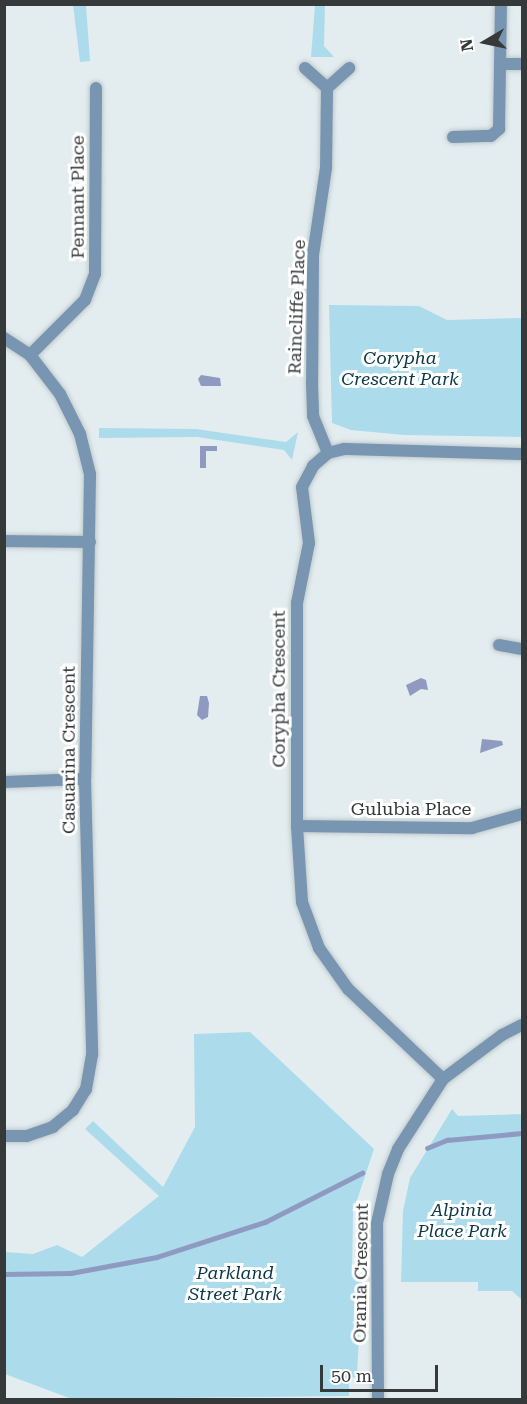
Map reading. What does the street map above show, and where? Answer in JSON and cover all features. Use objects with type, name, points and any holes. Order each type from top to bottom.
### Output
[{"type":"street","points":[[453,137],[491,136],[499,129],[501,4]]},
{"type":"street","points":[[500,64],[522,64]]},
{"type":"street","points":[[305,68],[327,88],[350,68]]},
{"type":"street","name":"Pennant Place","points":[[30,355],[85,300],[95,274],[96,88]]},
{"type":"street","name":"Raincliffe Place","points":[[327,88],[326,168],[313,255],[312,383],[313,416],[328,453]]},
{"type":"street","name":"Casuarina Crescent","points":[[4,338],[30,355],[60,394],[80,434],[90,474],[85,779],[92,1055],[86,1089],[74,1110],[53,1127],[27,1136],[4,1136]]},
{"type":"street","points":[[328,453],[353,449],[522,454]]},
{"type":"street","name":"Corypha Crescent","points":[[328,453],[313,466],[302,487],[309,543],[297,603],[297,826],[302,902],[319,948],[348,990],[443,1079]]},
{"type":"street","points":[[4,540],[90,542]]},
{"type":"street","points":[[499,645],[522,649]]},
{"type":"street","points":[[4,782],[85,779]]},
{"type":"street","name":"Gulubia Place","points":[[297,826],[472,828],[522,814]]},
{"type":"street","name":"Orania Crescent","points":[[378,1400],[377,1223],[381,1196],[398,1149],[443,1079],[502,1035],[522,1025]]},
{"type":"green space","points":[[73,5],[86,5],[90,61],[80,62]]},
{"type":"green space","points":[[315,5],[325,5],[324,46],[334,57],[311,57]]},
{"type":"green space","name":"Corypha Crescent Park","points":[[329,305],[419,306],[447,320],[522,318],[522,437],[404,435],[351,430],[332,423]]},
{"type":"green space","points":[[99,428],[196,429],[286,442],[298,432],[292,460],[284,450],[197,437],[99,438]]},
{"type":"green space","name":"Parkland Street Park","points":[[250,1032],[374,1149],[353,1212],[352,1272],[362,1279],[357,1376],[349,1379],[349,1396],[72,1399],[5,1374],[5,1252],[33,1254],[57,1245],[82,1257],[159,1196],[85,1129],[93,1121],[163,1187],[195,1127],[194,1034]]},
{"type":"green space","name":"Alpinia Place Park","points":[[452,1109],[458,1116],[522,1114],[522,1300],[512,1291],[478,1291],[478,1282],[401,1282],[403,1211],[410,1178]]},
{"type":"shaded area","points":[[201,375],[220,378],[221,386],[201,386],[198,379]]},
{"type":"shaded area","points":[[200,446],[217,446],[217,451],[206,451],[206,468],[200,468]]},
{"type":"shaded area","points":[[421,678],[426,680],[428,690],[421,689],[410,696],[406,685]]},
{"type":"shaded area","points":[[200,696],[207,696],[209,703],[208,717],[202,720],[197,715]]},
{"type":"shaded area","points":[[482,739],[502,741],[503,745],[480,753]]},
{"type":"waterway","points":[[427,1148],[447,1140],[522,1133]]},
{"type":"waterway","points":[[4,1274],[71,1273],[157,1257],[265,1222],[362,1173]]}]
